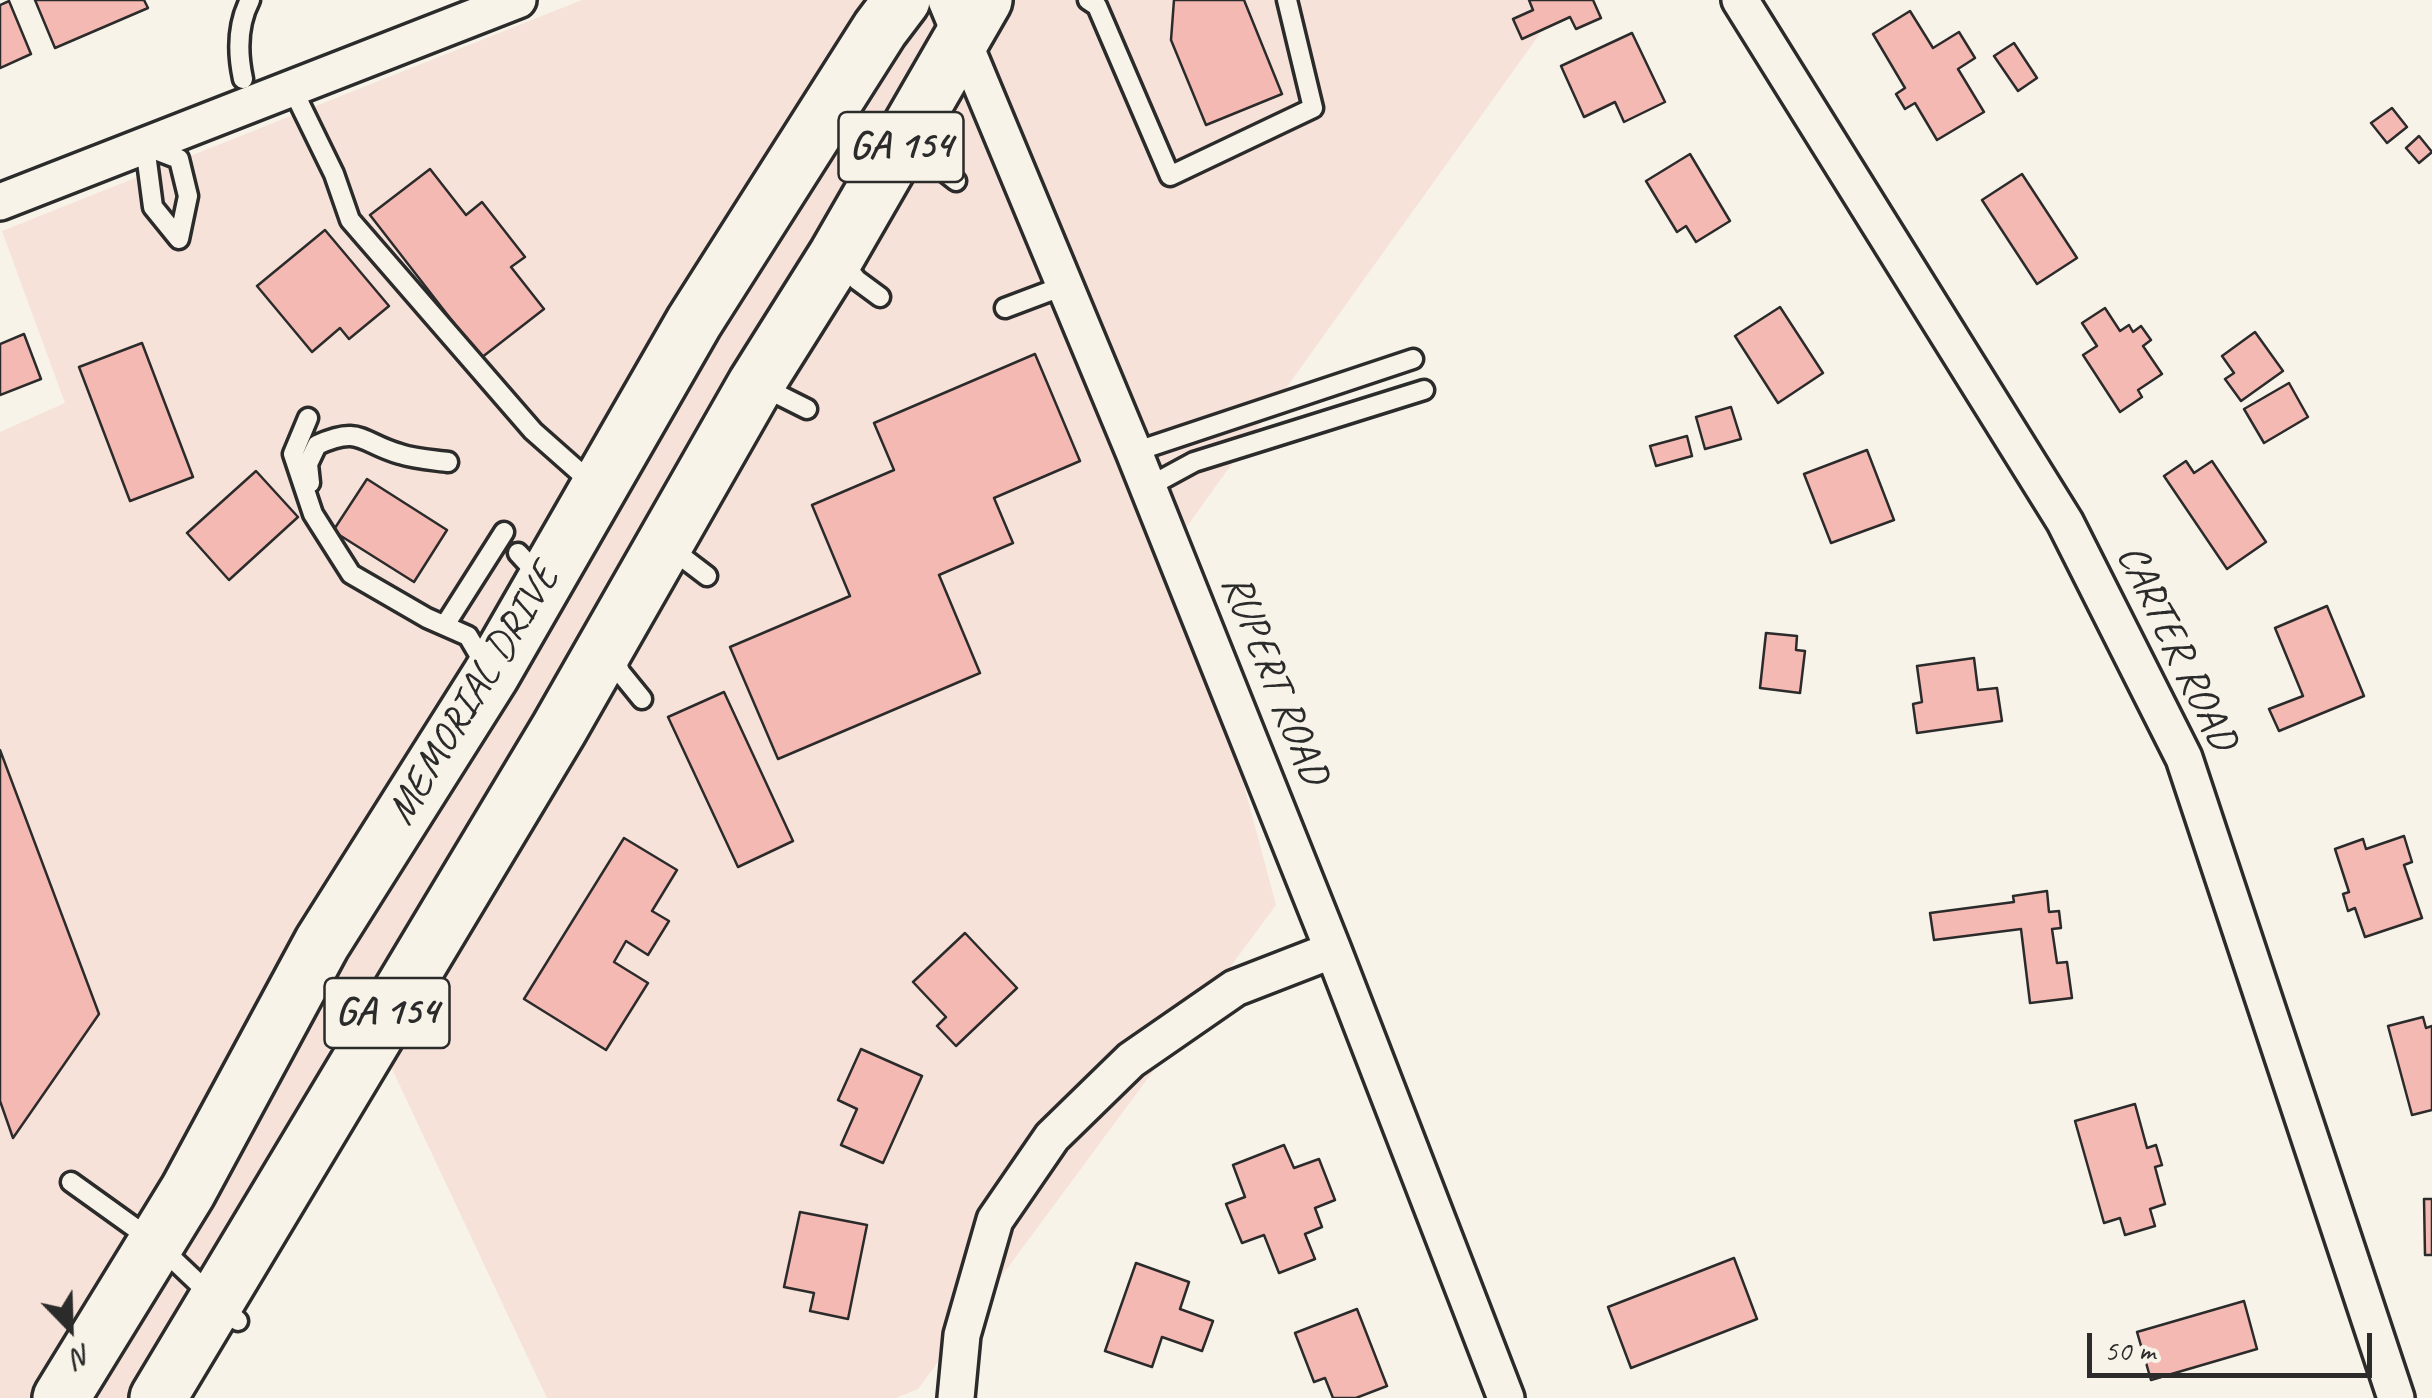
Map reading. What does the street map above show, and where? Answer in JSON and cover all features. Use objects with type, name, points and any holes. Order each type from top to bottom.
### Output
[{"type":"main road","name":"MEMORIAL DRIVE","points":[[61,1398],[188,1191],[322,943],[491,675],[531,567],[598,488],[694,322],[902,0]]},
{"type":"main road","name":"MEMORIAL DRIVE","points":[[158,1398],[228,1310],[609,638],[756,384],[905,140],[964,12]]},
{"type":"street","points":[[0,202],[292,88],[479,7],[518,0]]},
{"type":"street","name":"CARTER ROAD","points":[[1740,0],[2065,522],[2184,758],[2396,1398]]},
{"type":"street","name":"RUPERT ROAD","points":[[964,12],[1066,285],[1333,950],[1506,1398]]},
{"type":"street","points":[[956,1398],[962,1336],[995,1220],[1052,1136],[1132,1060],[1235,988],[1333,950]]},
{"type":"lane","points":[[243,79],[240,20],[250,0]]},
{"type":"lane","points":[[1088,0],[1097,6],[1170,176],[1314,108],[1287,0]]},
{"type":"lane","points":[[292,88],[334,174],[350,220],[533,431],[598,488]]},
{"type":"lane","points":[[905,140],[956,181]]},
{"type":"lane","points":[[145,146],[179,159],[188,196],[178,240],[153,207],[145,146]]},
{"type":"lane","points":[[837,255],[858,280],[880,297]]},
{"type":"lane","points":[[1005,308],[1066,285]]},
{"type":"lane","points":[[1134,452],[1413,359]]},
{"type":"lane","points":[[756,384],[806,409]]},
{"type":"lane","points":[[1148,487],[1194,462],[1424,390]]},
{"type":"lane","points":[[308,418],[294,454],[313,514],[351,574],[468,636],[491,675]]},
{"type":"lane","points":[[313,514],[308,464],[316,445],[340,434],[367,438],[398,454],[448,462]]},
{"type":"lane","points":[[445,625],[504,532]]},
{"type":"lane","points":[[665,544],[708,576]]},
{"type":"lane","points":[[609,638],[620,672],[642,700]]},
{"type":"lane","points":[[71,1182],[156,1243],[228,1310]]},
{"type":"shaded area","points":[[582,0],[1564,0],[1178,539],[1276,905],[918,1389],[896,1398],[547,1398],[376,1035],[147,1398],[0,1398],[0,432],[65,403],[2,231]]},
{"type":"building","points":[[35,0],[144,0],[148,8],[55,48]]},
{"type":"building","points":[[1174,0],[1244,0],[1282,94],[1206,125],[1171,40]]},
{"type":"building","points":[[1529,0],[1593,0],[1601,18],[1576,29],[1570,17],[1522,39],[1513,19],[1533,10]]},
{"type":"building","points":[[9,1],[31,54],[0,68],[0,5]]},
{"type":"building","points":[[1910,11],[1933,48],[1959,32],[1975,58],[1958,69],[1984,112],[1937,140],[1915,103],[1905,109],[1896,94],[1905,88],[1873,34]]},
{"type":"building","points":[[1632,33],[1665,102],[1624,122],[1615,102],[1584,117],[1561,66]]},
{"type":"building","points":[[2014,43],[2037,78],[2018,91],[1994,56]]},
{"type":"building","points":[[2392,108],[2407,127],[2387,143],[2371,123]]},
{"type":"building","points":[[2419,136],[2432,152],[2419,163],[2406,148]]},
{"type":"building","points":[[1690,154],[1730,221],[1696,242],[1686,226],[1677,232],[1646,181]]},
{"type":"building","points":[[430,169],[466,215],[482,202],[525,257],[511,267],[544,309],[481,358],[370,215]]},
{"type":"building","points":[[2022,174],[2077,258],[2037,284],[1982,200]]},
{"type":"building","points":[[325,230],[389,306],[349,339],[340,328],[312,352],[257,286]]},
{"type":"building","points":[[1780,307],[1823,373],[1778,403],[1735,336]]},
{"type":"building","points":[[2105,308],[2120,331],[2129,325],[2133,332],[2141,326],[2151,340],[2143,346],[2162,374],[2138,390],[2142,397],[2120,412],[2083,355],[2097,346],[2082,323]]},
{"type":"building","points":[[2255,332],[2283,371],[2241,401],[2225,379],[2234,373],[2222,356]]},
{"type":"building","points":[[24,334],[41,379],[0,395],[0,344]]},
{"type":"building","points":[[142,343],[193,477],[130,501],[79,367]]},
{"type":"building","points":[[1035,354],[1080,461],[994,498],[1013,543],[939,575],[980,673],[778,759],[730,647],[850,596],[812,505],[894,470],[874,423]]},
{"type":"building","points":[[2289,383],[2308,417],[2264,443],[2244,409]]},
{"type":"building","points":[[1731,407],[1741,439],[1705,449],[1696,417]]},
{"type":"building","points":[[1687,436],[1692,456],[1656,466],[1650,446]]},
{"type":"building","points":[[1867,450],[1894,520],[1831,543],[1804,474]]},
{"type":"building","points":[[2186,461],[2194,473],[2212,461],[2266,542],[2227,569],[2164,476]]},
{"type":"building","points":[[256,471],[298,517],[229,580],[187,533]]},
{"type":"building","points":[[367,479],[447,530],[414,582],[333,531]]},
{"type":"building","points":[[2327,606],[2364,696],[2279,731],[2269,709],[2303,696],[2275,628]]},
{"type":"building","points":[[1766,633],[1797,636],[1796,650],[1805,651],[1800,693],[1760,688]]},
{"type":"building","points":[[1974,658],[1978,690],[1997,688],[2002,721],[1917,733],[1913,704],[1922,702],[1917,666]]},
{"type":"building","points":[[724,692],[793,841],[738,867],[668,717]]},
{"type":"building","points":[[0,750],[99,1014],[13,1138],[0,1101]]},
{"type":"building","points":[[2404,836],[2412,862],[2404,865],[2422,918],[2365,937],[2355,908],[2348,911],[2343,894],[2349,892],[2335,849],[2363,839],[2366,849]]},
{"type":"building","points":[[624,838],[677,870],[652,911],[669,921],[648,955],[626,941],[614,962],[648,983],[606,1050],[524,999]]},
{"type":"building","points":[[2047,891],[2049,912],[2059,911],[2061,928],[2052,929],[2057,963],[2067,962],[2072,998],[2030,1003],[2021,929],[1934,940],[1930,913],[2014,902],[2013,896]]},
{"type":"building","points":[[965,933],[1017,988],[956,1046],[937,1026],[946,1017],[913,982]]},
{"type":"building","points":[[2423,1017],[2426,1028],[2432,1026],[2432,1110],[2412,1115],[2388,1026]]},
{"type":"building","points":[[861,1049],[922,1076],[883,1163],[841,1145],[857,1109],[838,1100]]},
{"type":"building","points":[[2135,1104],[2147,1148],[2156,1145],[2162,1165],[2155,1167],[2165,1204],[2150,1209],[2155,1226],[2125,1235],[2120,1218],[2104,1223],[2075,1121]]},
{"type":"building","points":[[1284,1145],[1294,1168],[1319,1159],[1335,1200],[1315,1208],[1322,1227],[1305,1234],[1315,1259],[1279,1273],[1264,1235],[1242,1243],[1226,1204],[1245,1197],[1233,1165]]},
{"type":"building","points":[[2424,1199],[2432,1199],[2432,1255],[2425,1255]]},
{"type":"building","points":[[800,1212],[867,1225],[848,1319],[810,1311],[814,1293],[784,1287]]},
{"type":"building","points":[[1734,1258],[1757,1319],[1631,1368],[1608,1307]]},
{"type":"building","points":[[1136,1263],[1189,1282],[1180,1309],[1213,1321],[1202,1351],[1162,1337],[1152,1367],[1105,1351]]},
{"type":"building","points":[[2244,1301],[2257,1349],[2151,1380],[2137,1332]]},
{"type":"building","points":[[1357,1309],[1387,1386],[1356,1398],[1333,1398],[1325,1378],[1314,1382],[1295,1333]]}]
